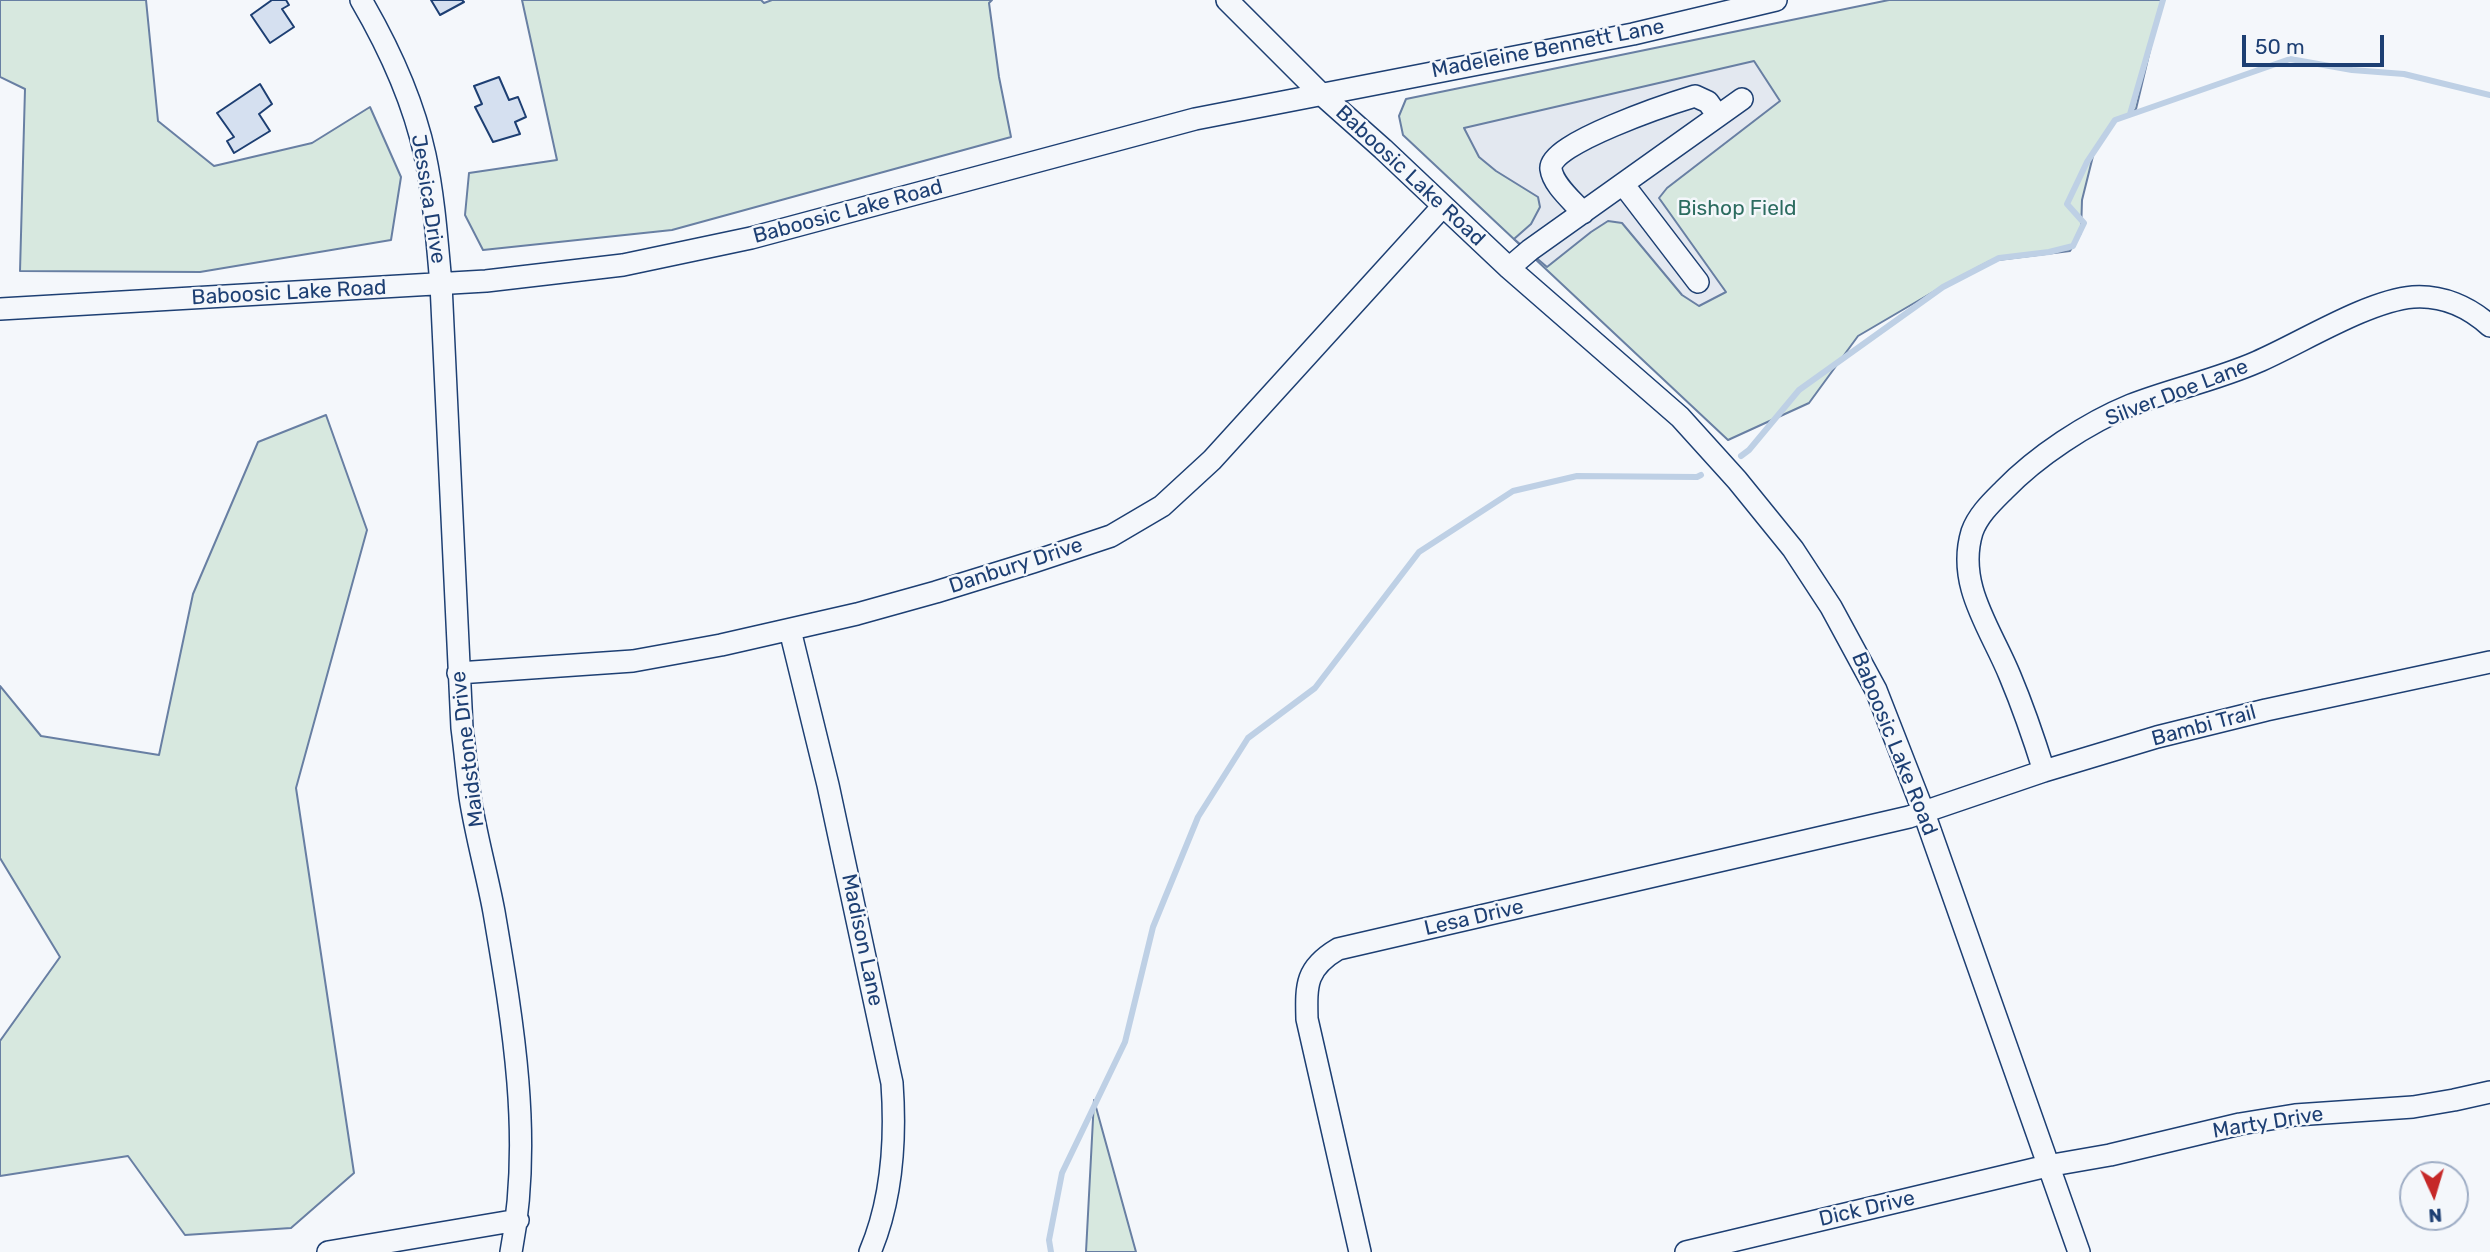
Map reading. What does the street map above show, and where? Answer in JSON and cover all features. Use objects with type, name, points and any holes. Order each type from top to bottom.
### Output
[{"type":"street","name":"Jessica Drive","points":[[362,0],[395,66],[425,154],[441,284]]},
{"type":"street","points":[[1227,0],[1320,93]]},
{"type":"street","name":"Madeleine Bennett Lane","points":[[1320,93],[1633,34],[1776,0]]},
{"type":"street","name":"Baboosic Lake Road","points":[[0,309],[441,284],[558,274],[623,265],[687,252],[880,204],[1121,138],[1320,93],[1509,268],[1681,417],[1737,480],[1793,550],[1831,607],[1876,690],[1924,813],[2079,1252]]},
{"type":"street","points":[[1583,213],[1556,181],[1551,169],[1552,161],[1564,150],[1643,113],[1695,96],[1708,102],[1718,116]]},
{"type":"street","points":[[1509,268],[1742,99]]},
{"type":"street","points":[[1623,184],[1698,282]]},
{"type":"street","name":"Danbury Drive","points":[[458,673],[634,661],[790,630],[936,592],[1111,536],[1162,506],[1212,460],[1443,206]]},
{"type":"street","name":"Maidstone Drive","points":[[441,284],[458,673],[470,798],[494,912],[518,1082],[518,1220],[511,1252]]},
{"type":"street","name":"Silver Doe Lane","points":[[2044,771],[2009,675],[1972,593],[1967,571],[1973,528],[1985,509],[2017,477],[2052,450],[2132,405],[2253,364],[2384,303],[2412,298],[2444,300],[2472,312],[2490,326]]},
{"type":"street","name":"Madison Lane","points":[[790,630],[828,785],[892,1083],[892,1152],[880,1227],[870,1252]]},
{"type":"street","name":"Bambi Trail","points":[[1924,813],[2044,771],[2157,737],[2266,710],[2490,662]]},
{"type":"street","name":"Lesa Drive","points":[[1360,1252],[1307,1019],[1308,984],[1313,970],[1323,958],[1338,949],[1723,862],[1924,813]]},
{"type":"street","name":"Marty Drive","points":[[2047,1166],[2110,1155],[2240,1124],[2295,1115],[2413,1107],[2490,1092]]},
{"type":"street","name":"Dick Drive","points":[[1686,1252],[2047,1166]]},
{"type":"street","points":[[328,1252],[518,1220]]},
{"type":"green space","points":[[0,0],[146,0],[158,121],[214,166],[312,143],[370,107],[401,177],[391,240],[200,272],[20,271],[25,89],[0,77]]},
{"type":"green space","points":[[522,0],[761,0],[764,3],[772,0],[992,0],[989,3],[999,77],[1011,137],[672,230],[483,250],[465,215],[469,173],[557,160]]},
{"type":"green space","name":"Bishop Field","points":[[1889,0],[2162,0],[2136,109],[2113,123],[2094,152],[2082,200],[2081,233],[2070,251],[1990,261],[1945,285],[1858,336],[1809,403],[1728,440],[1403,135],[1399,116],[1406,99]]},
{"type":"green space","points":[[326,415],[367,530],[296,788],[354,1173],[291,1228],[185,1235],[128,1156],[0,1176],[0,1041],[60,957],[0,858],[0,686],[41,736],[159,755],[193,594],[258,442]]},
{"type":"green space","points":[[1094,1100],[1136,1252],[1086,1252]]},
{"type":"shaded area","points":[[1754,61],[1780,101],[1667,188],[1659,198],[1726,292],[1699,306],[1682,295],[1622,223],[1608,221],[1547,267],[1514,239],[1531,224],[1540,207],[1538,197],[1479,157],[1464,128]]},
{"type":"building","points":[[272,0],[286,0],[289,5],[282,9],[294,27],[270,43],[251,15]]},
{"type":"building","points":[[431,0],[462,0],[464,2],[440,15]]},
{"type":"building","points":[[499,77],[509,100],[518,97],[526,117],[515,122],[520,134],[493,142],[475,107],[482,104],[474,86]]},
{"type":"building","points":[[260,84],[272,104],[259,114],[270,131],[234,153],[227,141],[234,137],[217,113]]},
{"type":"waterway","points":[[2130,114],[2163,0]]},
{"type":"waterway","points":[[1741,456],[1799,390],[1943,287],[1999,258],[2073,246],[2084,223],[2067,204],[2087,162],[2115,120],[2290,59],[2352,70],[2404,74],[2490,95]]},
{"type":"waterway","points":[[1051,1252],[1049,1240],[1062,1173],[1125,1042],[1153,927],[1198,817],[1248,738],[1315,688],[1419,552],[1513,491],[1577,476],[1701,475]]}]
